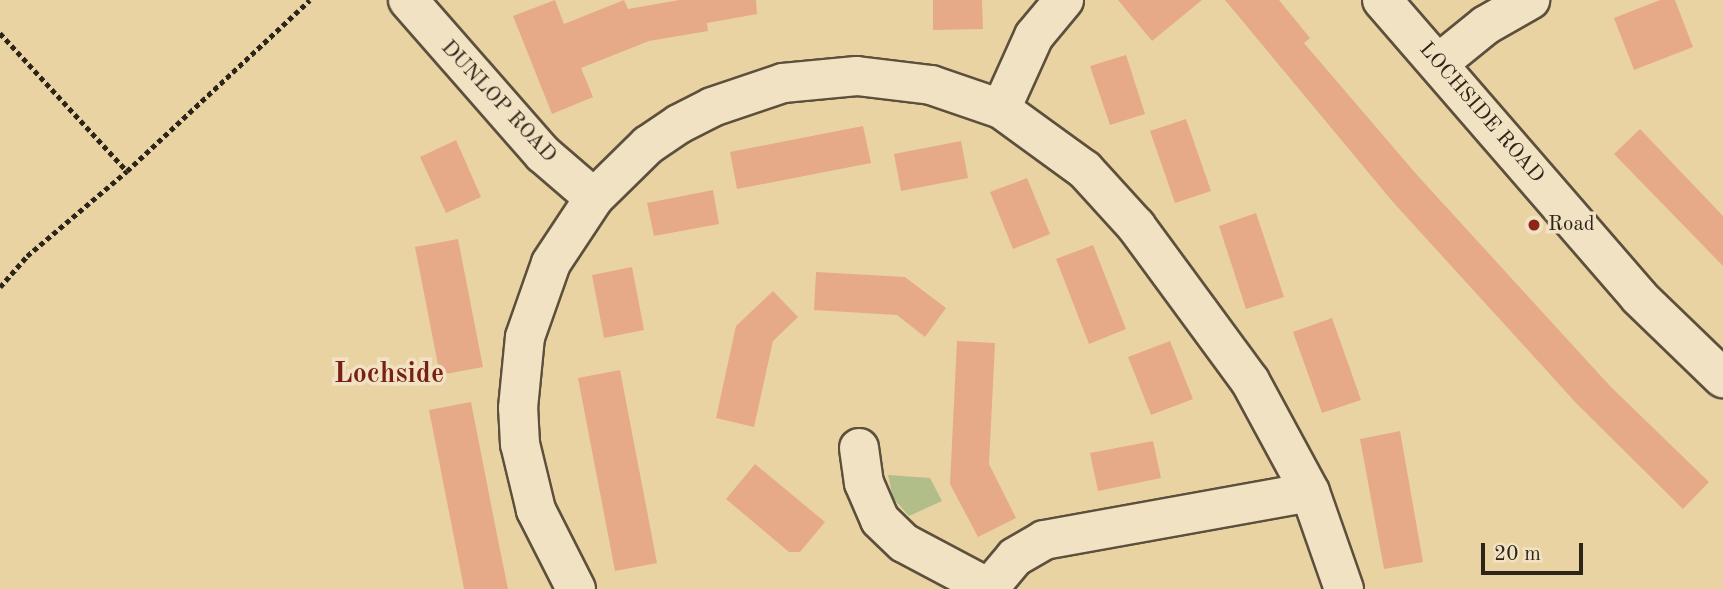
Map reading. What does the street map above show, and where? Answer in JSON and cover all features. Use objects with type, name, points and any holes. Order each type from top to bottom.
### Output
[{"type":"street","name":"DUNLOP ROAD","points":[[408,0],[543,154],[594,198]]},
{"type":"street","points":[[1001,109],[1034,36],[1064,0]]},
{"type":"street","name":"LOCHSIDE ROAD","points":[[1382,0],[1639,297],[1723,378]]},
{"type":"street","points":[[1439,63],[1486,25],[1530,0]]},
{"type":"street","points":[[576,589],[536,510],[526,480],[517,408],[525,337],[536,299],[564,240],[594,198],[648,145],[679,124],[712,107],[783,83],[820,77],[894,78],[967,95],[1001,109],[1085,170],[1136,226],[1250,380],[1310,492],[1344,589]]},
{"type":"street","points":[[859,448],[864,483],[880,520],[904,544],[989,589],[1015,557],[1044,540],[1310,492]]},
{"type":"path","points":[[0,287],[27,256],[127,172],[310,0]]},
{"type":"path","points":[[0,33],[127,172]]},
{"type":"green space","points":[[888,475],[930,478],[942,501],[909,516],[893,498]]},
{"type":"building","points":[[555,0],[564,24],[624,0],[628,9],[679,0],[756,0],[757,14],[707,23],[708,31],[649,41],[581,68],[593,97],[552,114],[513,16]]},
{"type":"building","points":[[933,0],[982,0],[983,29],[933,30]]},
{"type":"building","points":[[1118,0],[1202,0],[1152,41]]},
{"type":"building","points":[[1225,0],[1279,0],[1310,38],[1304,43],[1417,175],[1610,386],[1709,482],[1683,509],[1577,404],[1392,201]]},
{"type":"building","points":[[1660,0],[1675,0],[1693,47],[1634,70],[1614,18]]},
{"type":"building","points":[[1126,55],[1145,114],[1110,125],[1090,66]]},
{"type":"building","points":[[1186,119],[1211,191],[1175,203],[1150,131]]},
{"type":"building","points":[[863,126],[871,163],[737,189],[730,152]]},
{"type":"building","points":[[1640,129],[1723,216],[1723,266],[1614,154]]},
{"type":"building","points":[[456,140],[481,197],[446,213],[420,157]]},
{"type":"building","points":[[961,141],[968,178],[901,191],[894,154]]},
{"type":"building","points":[[1027,178],[1050,234],[1013,249],[990,192]]},
{"type":"building","points":[[713,190],[719,224],[654,236],[647,203]]},
{"type":"building","points":[[1256,213],[1284,297],[1246,309],[1219,226]]},
{"type":"building","points":[[458,239],[483,367],[440,375],[415,247]]},
{"type":"building","points":[[1093,245],[1126,329],[1089,344],[1056,259]]},
{"type":"building","points":[[632,267],[644,330],[604,338],[592,275]]},
{"type":"building","points":[[816,272],[905,277],[946,308],[925,337],[897,315],[814,310]]},
{"type":"building","points":[[773,291],[798,317],[773,341],[754,427],[716,418],[736,326]]},
{"type":"building","points":[[1332,318],[1361,400],[1322,413],[1293,332]]},
{"type":"building","points":[[957,341],[995,343],[989,464],[1016,518],[978,537],[950,484]]},
{"type":"building","points":[[1170,341],[1193,399],[1151,415],[1128,357]]},
{"type":"building","points":[[620,370],[657,563],[615,571],[578,378]]},
{"type":"building","points":[[471,402],[508,589],[464,589],[429,410]]},
{"type":"building","points":[[1400,431],[1423,562],[1384,569],[1360,439]]},
{"type":"building","points":[[1153,441],[1161,478],[1098,491],[1090,453]]},
{"type":"building","points":[[755,464],[825,522],[800,552],[789,552],[726,499]]},
{"type":"place","name":"Road","points":[[1534,225]]},
{"type":"district","name":"Lochside","points":[[389,375]]}]
